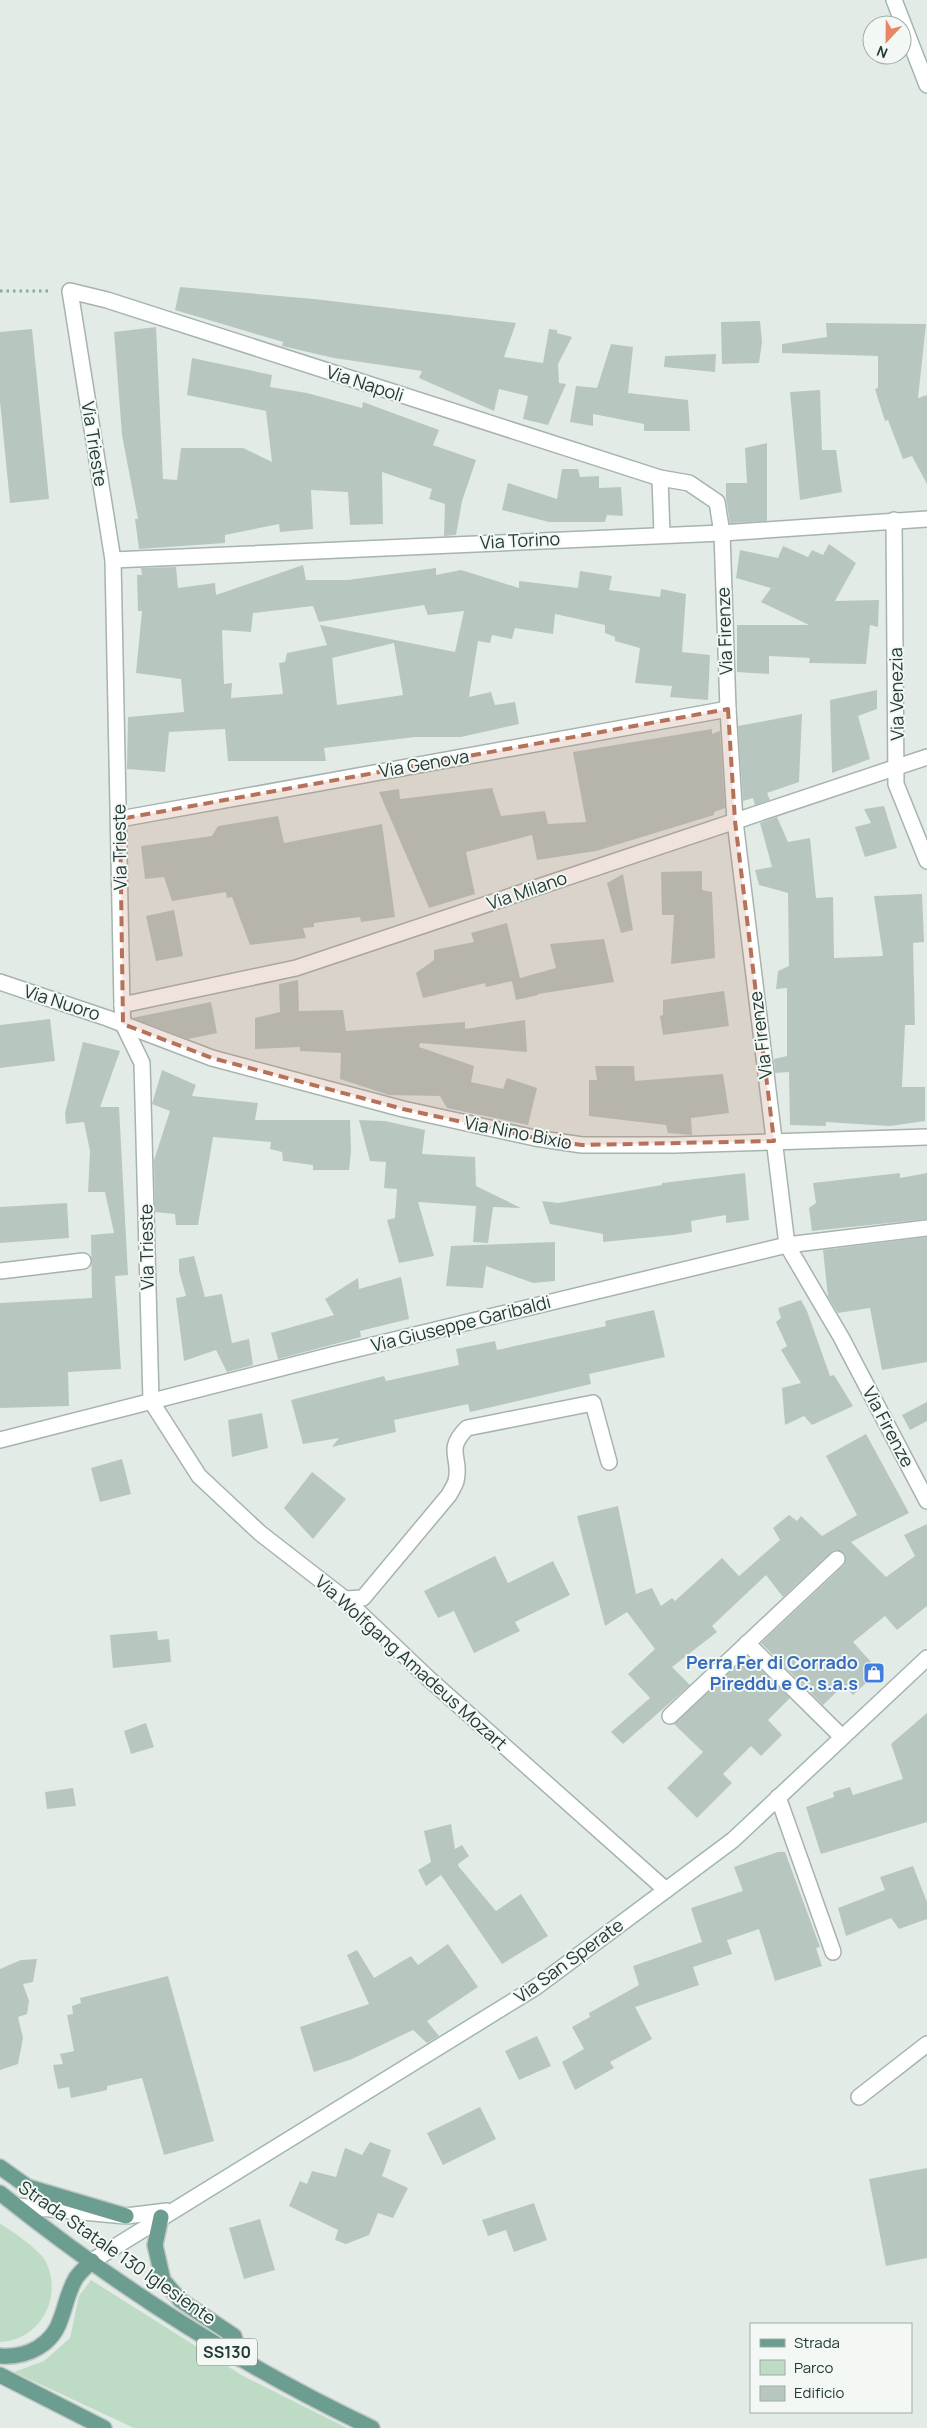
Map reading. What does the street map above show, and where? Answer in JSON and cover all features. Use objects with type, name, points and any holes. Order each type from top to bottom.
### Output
[{"type":"main road","points":[[0,2167],[28,2187],[126,2216]]},
{"type":"main road","name":"Strada Statale 130 Iglesiente","points":[[0,2193],[175,2319],[240,2360],[311,2399],[372,2428]]},
{"type":"main road","points":[[0,2204],[16,2206]]},
{"type":"main road","points":[[166,2214],[155,2244],[163,2280],[180,2300],[234,2336],[240,2360]]},
{"type":"main road","points":[[0,2356],[23,2355],[46,2342],[55,2332],[77,2276],[92,2261]]},
{"type":"main road","points":[[0,2375],[104,2428]]},
{"type":"street","points":[[894,0],[927,85]]},
{"type":"street","name":"Via Napoli","points":[[70,291],[107,300],[660,478],[689,483],[717,502],[722,532]]},
{"type":"street","name":"Via Trieste","points":[[70,291],[113,560],[120,818],[122,1004],[123,1024],[142,1063],[151,1401]]},
{"type":"street","points":[[660,478],[662,534]]},
{"type":"street","name":"Via Torino","points":[[113,560],[722,532],[927,519]]},
{"type":"street","name":"Via Venezia","points":[[894,520],[898,767],[896,784],[927,861]]},
{"type":"street","name":"Via Firenze","points":[[722,532],[728,709],[735,821],[787,1245],[841,1337],[927,1501]]},
{"type":"street","name":"Via Genova","points":[[120,818],[728,709]]},
{"type":"street","name":"Via Milano","points":[[122,1004],[296,968],[927,757]]},
{"type":"street","name":"Via Nuoro","points":[[0,982],[123,1024]]},
{"type":"street","name":"Via Nino Bixio","points":[[123,1024],[212,1058],[403,1109],[534,1138],[582,1145],[674,1145],[927,1137]]},
{"type":"street","name":"Via Giuseppe Garibaldi","points":[[0,1440],[151,1401],[787,1245],[927,1228]]},
{"type":"street","points":[[0,1272],[83,1261]]},
{"type":"street","name":"Via Wolfgang Amadeus Mozart","points":[[151,1401],[199,1476],[260,1533],[345,1599],[428,1678],[666,1890]]},
{"type":"street","points":[[345,1599],[363,1598],[449,1495],[457,1480],[454,1453],[457,1438],[467,1428],[593,1402],[608,1462]]},
{"type":"street","points":[[670,1716],[837,1559]]},
{"type":"street","points":[[747,1643],[842,1737]]},
{"type":"street","name":"Via San Sperate","points":[[92,2261],[536,1987],[732,1840],[927,1658]]},
{"type":"street","points":[[778,1797],[833,1952]]},
{"type":"street","points":[[859,2097],[927,2044]]},
{"type":"street","points":[[16,2206],[126,2216],[166,2214]]},
{"type":"path","points":[[0,291],[70,291]]},
{"type":"highlighted area","points":[[728,709],[735,821],[774,1141],[582,1145],[535,1138],[403,1109],[212,1058],[123,1024],[120,819]]},
{"type":"green space","points":[[0,2224],[24,2240],[42,2256],[50,2274],[52,2288],[45,2314],[37,2325],[27,2333],[14,2339],[0,2342]]},
{"type":"green space","points":[[91,2280],[243,2376],[347,2428],[134,2428],[14,2372],[44,2361],[70,2338],[79,2296]]},
{"type":"building","points":[[180,287],[314,299],[516,323],[504,357],[543,363],[549,329],[557,330],[557,333],[572,337],[558,364],[559,383],[566,384],[548,425],[523,419],[528,396],[499,389],[494,411],[419,378],[422,371],[334,358],[282,346],[283,342],[175,310]]},
{"type":"building","points":[[760,321],[762,342],[759,363],[722,364],[721,322]]},
{"type":"building","points":[[826,323],[926,324],[918,398],[927,395],[927,484],[912,456],[903,459],[888,420],[885,421],[875,389],[878,388],[878,356],[782,353],[782,344],[827,337]]},
{"type":"building","points":[[156,327],[163,479],[177,480],[181,448],[243,448],[272,462],[266,411],[187,395],[192,358],[272,375],[270,387],[307,393],[362,408],[363,402],[439,430],[433,445],[476,460],[462,501],[456,535],[444,536],[445,504],[429,499],[432,489],[382,472],[383,524],[350,525],[348,492],[311,490],[313,529],[280,532],[279,524],[225,535],[225,543],[139,549],[135,519],[138,519],[122,435],[114,332]]},
{"type":"building","points":[[32,329],[49,499],[10,503],[0,401],[0,332]]},
{"type":"building","points":[[611,344],[633,347],[628,393],[688,400],[690,431],[644,431],[644,424],[593,414],[593,426],[570,422],[576,386],[597,388]]},
{"type":"building","points":[[716,354],[715,372],[664,367],[665,356]]},
{"type":"building","points":[[820,390],[822,450],[836,450],[842,492],[800,500],[790,392]]},
{"type":"building","points":[[767,443],[767,521],[730,523],[726,483],[747,483],[745,448]]},
{"type":"building","points":[[562,469],[578,469],[580,477],[599,476],[599,488],[621,487],[623,516],[607,515],[605,522],[549,522],[502,510],[508,483],[557,499]]},
{"type":"building","points":[[829,544],[856,563],[835,601],[879,600],[878,627],[870,625],[866,664],[809,663],[810,658],[769,656],[769,674],[737,672],[737,625],[809,625],[761,602],[771,588],[736,578],[740,550],[778,558],[783,546],[808,557],[812,550],[823,555]]},
{"type":"building","points":[[303,565],[306,580],[348,580],[436,568],[436,575],[461,570],[519,588],[519,581],[578,588],[580,571],[612,576],[609,590],[660,597],[661,589],[686,594],[682,652],[710,655],[708,700],[670,697],[672,686],[635,683],[640,648],[615,641],[615,637],[605,633],[605,625],[555,614],[553,634],[515,628],[512,639],[492,635],[490,643],[478,641],[469,697],[491,692],[495,705],[515,702],[519,724],[461,737],[415,737],[324,748],[326,761],[228,761],[225,729],[169,732],[165,772],[127,769],[128,717],[184,712],[181,679],[136,673],[142,611],[138,611],[137,575],[142,575],[141,568],[176,567],[178,588],[215,583],[216,595]],"holes":[[[424,605],[428,615],[464,611],[455,652],[320,625],[327,645],[287,653],[285,662],[279,663],[283,694],[231,698],[232,683],[224,684],[222,630],[251,632],[253,613],[313,606],[319,622]],[[394,643],[403,695],[337,705],[332,658]]]},
{"type":"building","points":[[877,690],[877,709],[858,716],[870,759],[832,773],[830,700]]},
{"type":"building","points":[[802,714],[799,782],[767,793],[770,800],[755,805],[753,798],[743,801],[738,726]]},
{"type":"building","points":[[712,729],[712,734],[720,731],[725,808],[714,812],[714,815],[596,851],[537,860],[532,835],[466,852],[475,894],[429,908],[379,792],[399,789],[400,799],[492,788],[501,816],[545,811],[548,824],[586,822],[573,752]]},
{"type":"building","points":[[884,806],[897,848],[865,857],[855,827],[871,823],[864,809]]},
{"type":"building","points":[[278,816],[284,843],[382,824],[395,917],[361,922],[360,917],[314,923],[314,927],[303,928],[306,938],[250,945],[232,897],[227,898],[226,892],[172,901],[164,877],[145,879],[141,846],[212,836],[218,826]]},
{"type":"building","points":[[777,817],[788,842],[810,838],[816,898],[833,897],[834,958],[883,956],[874,896],[922,894],[924,942],[913,943],[915,1025],[905,1025],[902,1087],[925,1087],[925,1121],[890,1126],[826,1122],[826,1126],[790,1125],[789,1072],[775,1073],[774,1059],[787,1056],[787,988],[776,989],[778,971],[789,966],[788,893],[759,885],[755,870],[772,867],[760,823]]},
{"type":"building","points":[[702,871],[702,890],[712,892],[715,958],[671,964],[674,915],[662,915],[661,872]]},
{"type":"building","points":[[623,874],[633,930],[621,933],[607,883]]},
{"type":"building","points":[[174,910],[183,956],[156,961],[146,916]]},
{"type":"building","points":[[507,923],[520,978],[556,968],[550,944],[604,939],[614,982],[538,994],[516,1000],[512,981],[486,987],[485,983],[423,998],[416,973],[434,960],[434,950],[474,942],[471,933]]},
{"type":"building","points":[[298,980],[299,1011],[343,1010],[346,1031],[465,1022],[465,1029],[525,1020],[527,1052],[420,1043],[419,1047],[474,1066],[471,1082],[503,1089],[507,1078],[537,1088],[528,1125],[447,1108],[440,1096],[389,1095],[340,1079],[341,1053],[300,1051],[300,1047],[255,1049],[255,1018],[280,1012],[279,984]]},
{"type":"building","points":[[724,991],[729,1026],[663,1035],[660,1016],[663,1015],[663,1000]]},
{"type":"building","points":[[211,1002],[217,1033],[188,1039],[132,1018]]},
{"type":"building","points":[[50,1019],[55,1061],[0,1068],[0,1025]]},
{"type":"building","points":[[83,1042],[120,1051],[100,1107],[119,1107],[128,1275],[115,1276],[121,1369],[68,1372],[69,1406],[0,1408],[0,1303],[92,1298],[91,1235],[114,1233],[105,1192],[88,1192],[90,1151],[84,1122],[66,1124],[65,1113]]},
{"type":"building","points":[[595,1066],[634,1066],[635,1081],[723,1074],[729,1113],[691,1118],[692,1135],[668,1133],[666,1125],[589,1116],[589,1080],[597,1080]]},
{"type":"building","points":[[162,1070],[196,1085],[192,1096],[258,1103],[255,1120],[350,1120],[351,1151],[349,1170],[313,1170],[313,1165],[283,1161],[282,1152],[270,1149],[271,1142],[213,1137],[198,1225],[176,1225],[175,1214],[155,1212],[154,1160],[170,1111],[152,1104]]},
{"type":"building","points":[[359,1120],[385,1121],[425,1130],[422,1154],[475,1157],[476,1186],[521,1208],[493,1207],[488,1243],[473,1242],[476,1206],[418,1202],[434,1256],[399,1263],[387,1220],[395,1218],[397,1189],[384,1188],[386,1162],[370,1161]]},
{"type":"building","points":[[745,1173],[749,1220],[726,1223],[726,1215],[691,1221],[692,1232],[673,1235],[603,1242],[603,1234],[550,1224],[542,1201],[558,1203],[662,1185],[662,1183]]},
{"type":"building","points":[[900,1173],[900,1178],[927,1173],[927,1219],[812,1231],[809,1208],[816,1203],[813,1183]]},
{"type":"building","points":[[67,1203],[69,1238],[0,1243],[0,1207]]},
{"type":"building","points":[[927,1237],[927,1362],[882,1370],[870,1308],[838,1313],[828,1297],[823,1250]]},
{"type":"building","points":[[555,1242],[555,1281],[533,1283],[486,1266],[483,1288],[446,1286],[451,1246]]},
{"type":"building","points":[[194,1256],[205,1297],[222,1294],[232,1343],[249,1339],[253,1365],[227,1372],[216,1350],[184,1361],[176,1298],[186,1296],[179,1271],[179,1259]]},
{"type":"building","points":[[401,1277],[409,1319],[360,1331],[361,1337],[278,1359],[271,1333],[334,1315],[325,1299],[358,1278],[359,1289]]},
{"type":"building","points":[[801,1300],[807,1311],[830,1376],[834,1375],[853,1406],[812,1425],[804,1416],[785,1425],[782,1388],[801,1383],[781,1350],[787,1346],[776,1322],[781,1318],[778,1308]]},
{"type":"building","points":[[654,1310],[665,1357],[589,1374],[591,1384],[470,1412],[468,1404],[394,1420],[396,1432],[332,1447],[339,1438],[303,1444],[291,1400],[384,1376],[386,1381],[459,1365],[456,1349],[495,1341],[497,1350],[606,1326],[605,1321]]},
{"type":"building","points":[[927,1402],[927,1421],[910,1430],[902,1415]]},
{"type":"building","points":[[262,1413],[268,1448],[232,1457],[228,1420]]},
{"type":"building","points":[[866,1434],[909,1513],[851,1542],[886,1577],[915,1556],[904,1535],[927,1524],[927,1606],[897,1630],[885,1616],[853,1642],[879,1671],[853,1695],[844,1685],[823,1705],[761,1643],[844,1565],[846,1557],[844,1553],[834,1550],[783,1597],[766,1575],[712,1626],[717,1632],[672,1667],[690,1685],[623,1744],[611,1732],[650,1698],[628,1674],[655,1649],[627,1612],[605,1626],[577,1516],[618,1506],[636,1594],[652,1588],[661,1606],[672,1598],[675,1601],[722,1558],[739,1576],[780,1540],[773,1528],[789,1515],[797,1521],[801,1516],[822,1536],[857,1515],[826,1456]]},
{"type":"building","points":[[122,1459],[131,1494],[100,1502],[91,1468]]},
{"type":"building","points":[[312,1472],[346,1499],[313,1539],[284,1508]]},
{"type":"building","points":[[495,1556],[508,1583],[553,1561],[570,1595],[515,1622],[520,1631],[474,1653],[454,1611],[438,1618],[424,1591]]},
{"type":"building","points":[[157,1631],[158,1640],[169,1639],[171,1662],[113,1668],[110,1635]]},
{"type":"building","points":[[747,1656],[790,1698],[768,1720],[782,1735],[761,1756],[751,1746],[723,1774],[732,1783],[697,1818],[667,1788],[703,1752],[674,1724]]},
{"type":"building","points":[[927,1713],[927,1822],[821,1854],[806,1807],[834,1797],[833,1792],[850,1787],[853,1795],[903,1779],[891,1744]]},
{"type":"building","points":[[146,1723],[154,1747],[131,1754],[124,1731]]},
{"type":"building","points":[[73,1788],[76,1806],[47,1809],[45,1792]]},
{"type":"building","points":[[451,1824],[455,1849],[462,1845],[469,1856],[458,1864],[459,1867],[496,1911],[521,1894],[548,1936],[502,1964],[441,1875],[426,1886],[418,1870],[431,1862],[424,1831]]},
{"type":"building","points":[[778,1852],[785,1852],[820,1947],[816,1948],[822,1966],[775,1981],[759,1929],[727,1940],[732,1954],[693,1967],[699,1985],[635,2007],[652,2039],[610,2062],[614,2068],[575,2090],[562,2062],[584,2049],[572,2027],[590,2017],[589,2013],[639,1985],[633,1966],[702,1942],[691,1908],[743,1891],[734,1867]]},
{"type":"building","points":[[913,1866],[927,1902],[927,1919],[899,1929],[891,1918],[846,1936],[838,1908],[885,1890],[880,1877]]},
{"type":"building","points":[[448,1944],[478,1987],[427,2021],[439,2036],[427,2043],[413,2030],[352,2059],[314,2072],[300,2027],[369,2004],[347,1955],[357,1950],[374,1978],[411,1956],[418,1965]]},
{"type":"building","points":[[37,1959],[33,1982],[23,1984],[29,2001],[27,2014],[18,2017],[23,2038],[18,2064],[0,2070],[0,1969],[21,1960]]},
{"type":"building","points":[[168,1976],[214,2141],[164,2155],[142,2078],[107,2086],[107,2090],[71,2098],[69,2087],[58,2089],[53,2065],[63,2064],[60,2054],[74,2051],[67,2015],[73,2014],[72,2006],[81,2003],[80,1998]]},
{"type":"building","points":[[537,2036],[551,2066],[519,2080],[505,2051]]},
{"type":"building","points":[[480,2107],[496,2139],[443,2165],[427,2133]]},
{"type":"building","points":[[370,2142],[391,2150],[382,2176],[408,2188],[393,2218],[378,2213],[369,2235],[346,2244],[335,2240],[338,2230],[289,2206],[300,2181],[307,2184],[312,2171],[336,2177],[345,2148],[362,2155]]},
{"type":"building","points":[[927,2168],[927,2258],[886,2266],[869,2179]]},
{"type":"building","points":[[534,2203],[547,2240],[514,2252],[506,2230],[488,2236],[482,2220]]},
{"type":"building","points":[[260,2219],[275,2270],[244,2279],[229,2228]]},
{"type":"place","name":"Perra Fer di Corrado Pireddu e C. s.a.s","points":[[874,1673]]}]
